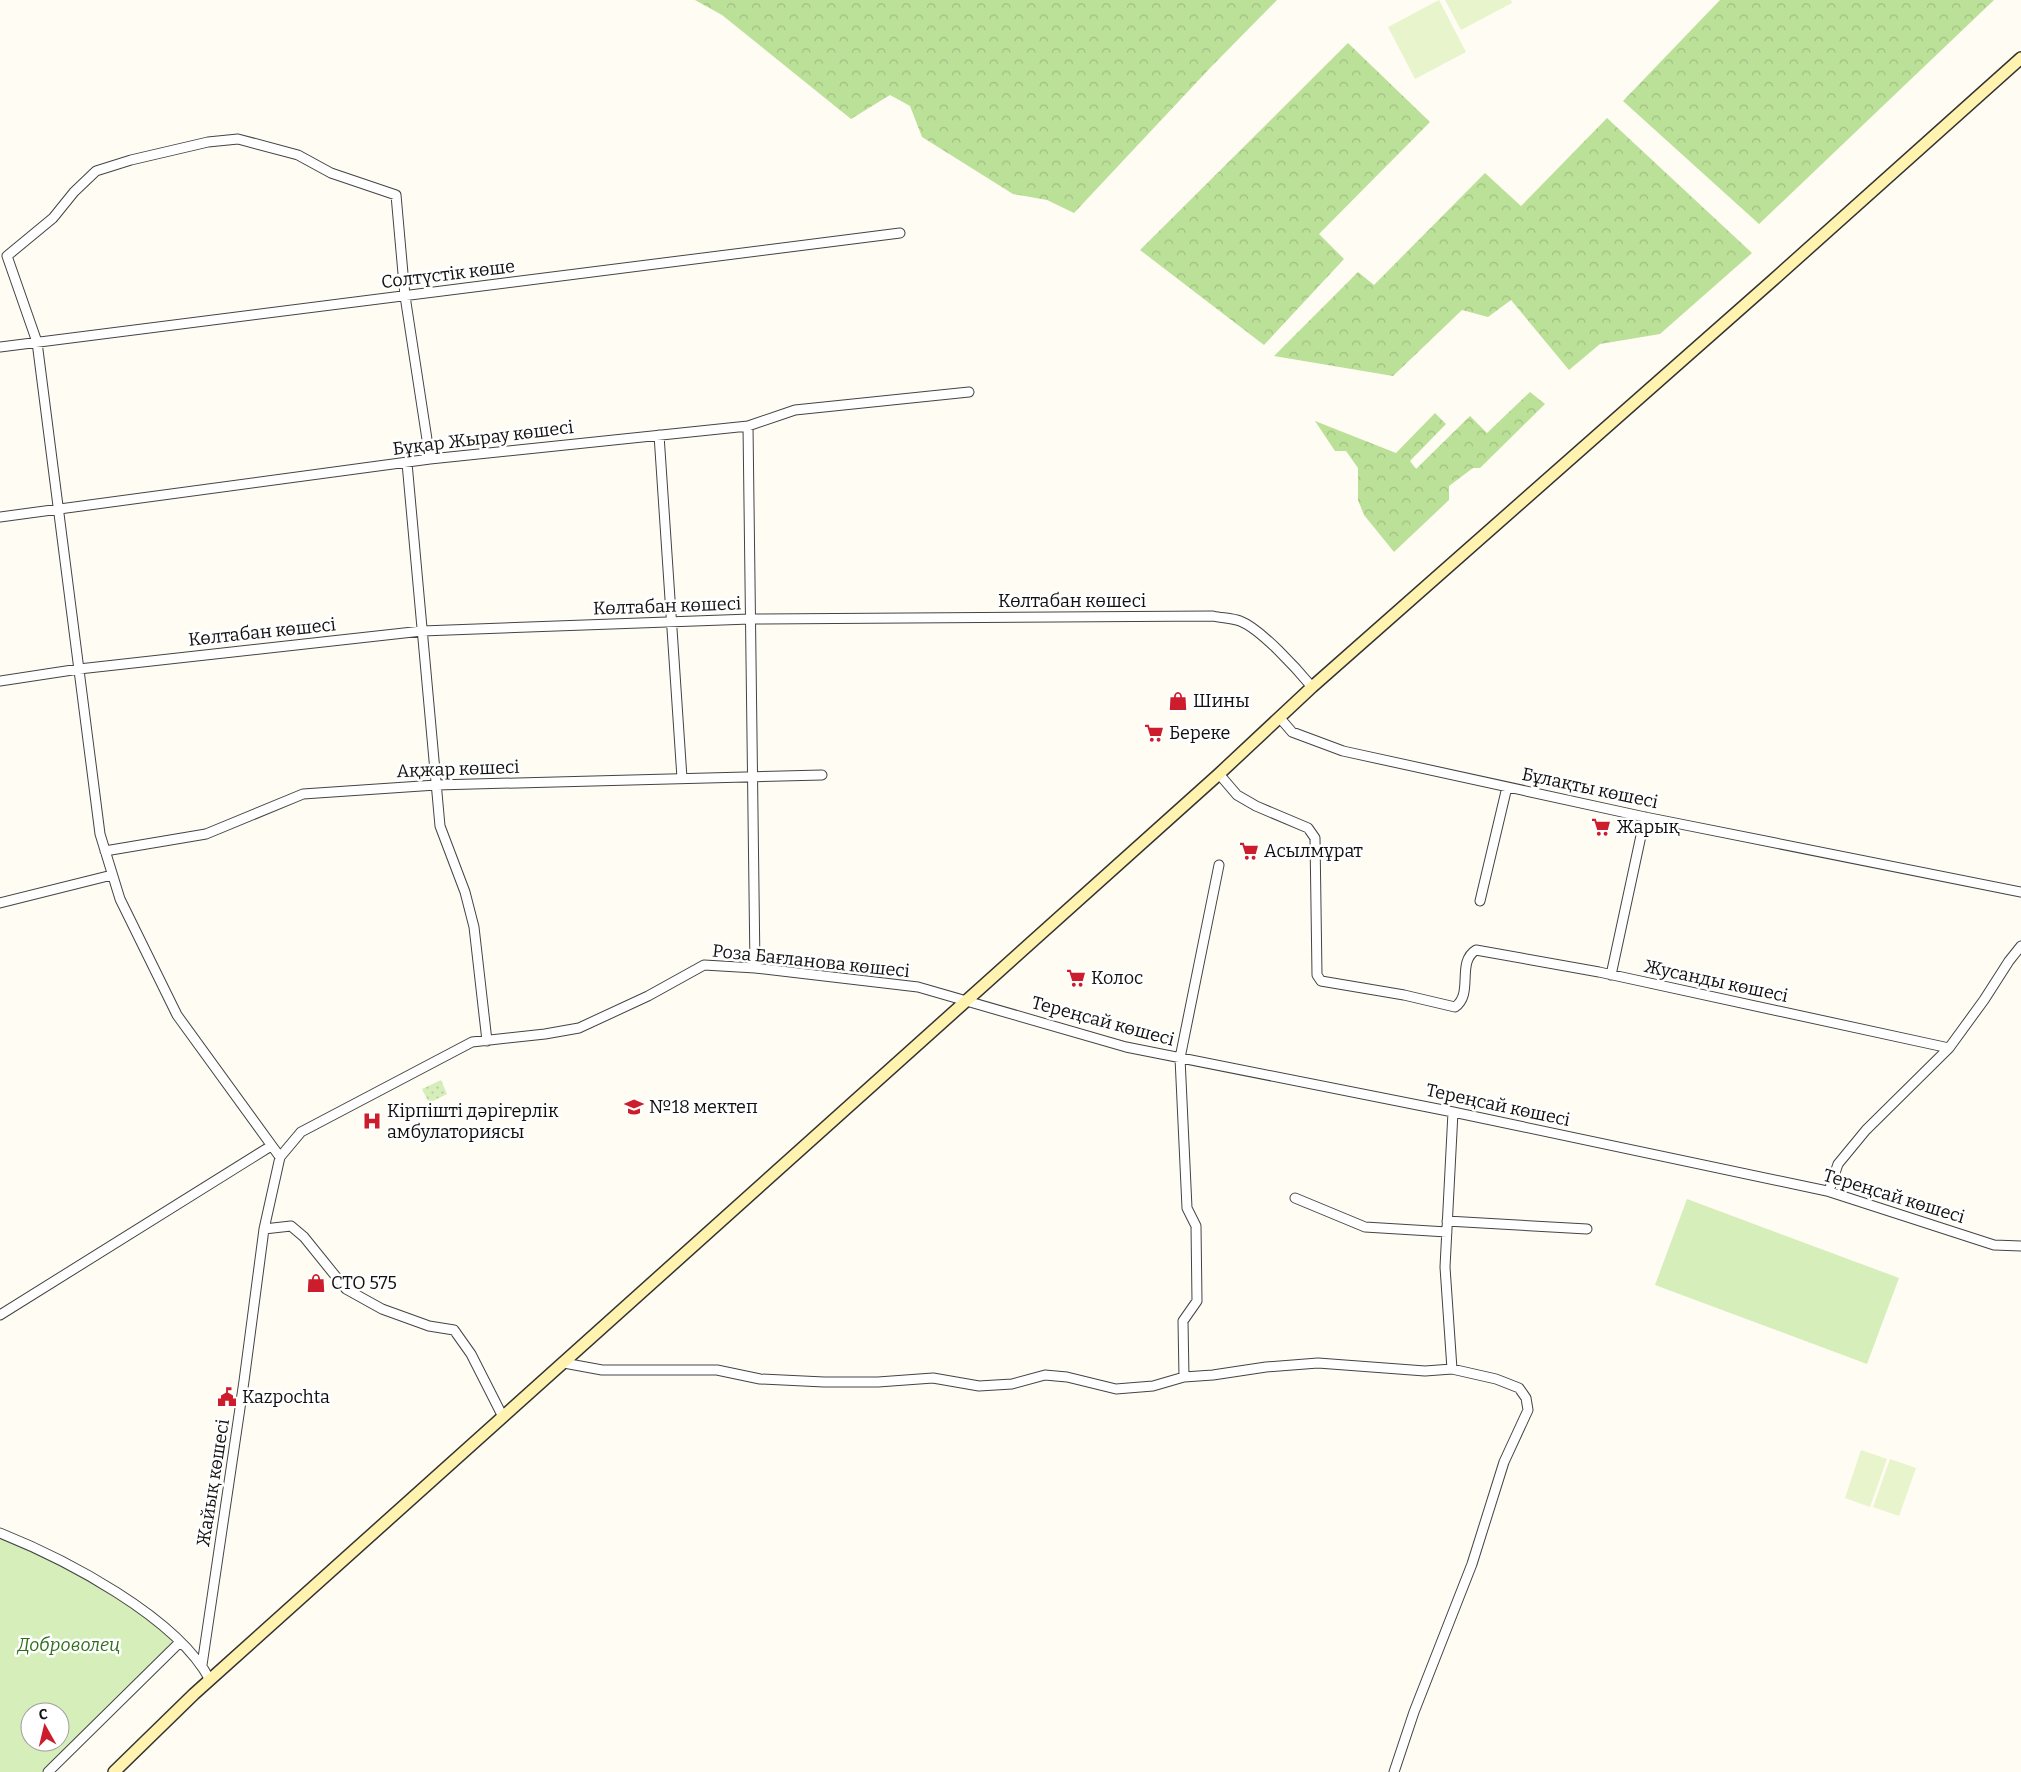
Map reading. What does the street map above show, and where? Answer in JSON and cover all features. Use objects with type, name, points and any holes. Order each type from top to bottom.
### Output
[{"type":"main road","points":[[114,1772],[210,1680],[1219,774],[1312,687],[1765,288],[2021,58]]},
{"type":"street","points":[[280,1157],[177,1014],[120,899],[112,875],[100,834],[37,342],[7,256],[53,218],[74,192],[96,171],[131,160],[208,142],[238,139],[298,155],[331,173],[396,195],[405,296],[430,459]]},
{"type":"street","name":"Солтүстік көше","points":[[0,347],[900,233]]},
{"type":"street","name":"Бұқар Жырау көшесі","points":[[0,517],[430,459],[748,426],[794,410],[969,392]]},
{"type":"street","points":[[748,426],[755,968]]},
{"type":"street","points":[[659,435],[670,622],[682,778]]},
{"type":"street","points":[[406,463],[440,826],[465,892],[474,927],[487,1041]]},
{"type":"street","name":"Көлтабан көшесі","points":[[0,681],[79,669],[422,631],[750,619],[1213,616],[1239,621],[1252,628],[1292,664],[1312,687]]},
{"type":"street","name":"Бұлақты көшесі","points":[[1279,717],[1292,732],[1343,751],[1645,817],[2021,892]]},
{"type":"street","name":"Жусанды көшесі","points":[[1219,774],[1237,795],[1256,806],[1308,828],[1315,838],[1318,978],[1321,981],[1404,995],[1455,1007],[1463,998],[1467,960],[1470,953],[1476,950],[1611,975],[1949,1048]]},
{"type":"street","name":"Ақжар көшесі","points":[[105,851],[206,834],[302,794],[436,785],[822,775]]},
{"type":"street","points":[[1480,901],[1507,786]]},
{"type":"street","points":[[1611,975],[1645,817]]},
{"type":"street","points":[[1184,1377],[1183,1321],[1197,1301],[1196,1226],[1187,1208],[1180,1058],[1219,865]]},
{"type":"street","points":[[0,903],[112,875]]},
{"type":"street","points":[[1829,1191],[1838,1164],[1866,1130],[1949,1048],[2021,946]]},
{"type":"street","name":"Роза Бағланова көшесі","points":[[280,1157],[301,1132],[472,1042],[580,1028],[648,996],[704,965],[755,968],[918,987],[967,1000]]},
{"type":"street","name":"Тереңсай көшесі","points":[[967,1000],[1126,1047],[1453,1112],[1829,1191],[1994,1245],[2021,1246]]},
{"type":"street","points":[[1452,1368],[1445,1267],[1453,1112]]},
{"type":"street","points":[[0,1315],[272,1146]]},
{"type":"street","name":"Жайық көшесі","points":[[202,1665],[244,1381],[264,1229],[280,1157]]},
{"type":"street","points":[[1295,1198],[1365,1227],[1447,1232]]},
{"type":"street","points":[[1447,1221],[1586,1229]]},
{"type":"street","points":[[264,1229],[290,1226],[304,1237],[346,1289],[392,1312],[428,1326],[454,1330],[471,1354],[503,1417]]},
{"type":"street","points":[[564,1363],[602,1370],[716,1370],[760,1379],[878,1382],[934,1378],[979,1386],[1012,1384],[1045,1375],[1067,1377],[1116,1389],[1153,1386],[1184,1377],[1318,1363],[1425,1371],[1452,1368],[1496,1379],[1518,1388],[1526,1398],[1528,1410],[1504,1462],[1472,1564],[1414,1712],[1394,1772]]},
{"type":"street","points":[[0,1533],[96,1579],[165,1627],[202,1665],[210,1680]]},
{"type":"street","points":[[48,1772],[180,1642]]},
{"type":"green space","points":[[695,0],[1277,0],[1211,67],[1074,213],[1047,200],[1013,194],[922,137],[910,106],[890,95],[851,119],[722,15]]},
{"type":"green space","points":[[1439,0],[1466,52],[1415,79],[1388,27]]},
{"type":"green space","points":[[1445,0],[1511,0],[1512,3],[1461,30]]},
{"type":"green space","points":[[1720,0],[1994,0],[1759,224],[1623,101]]},
{"type":"green space","points":[[1348,43],[1430,122],[1319,234],[1344,259],[1264,345],[1140,250]]},
{"type":"green space","points":[[1607,118],[1752,253],[1660,334],[1600,344],[1569,370],[1511,300],[1488,317],[1462,310],[1393,376],[1274,356],[1358,272],[1374,285],[1485,173],[1521,206]]},
{"type":"green space","points":[[1530,392],[1545,404],[1480,468],[1473,468],[1449,486],[1449,500],[1394,552],[1364,515],[1358,500],[1358,468],[1346,451],[1335,451],[1315,421],[1396,453],[1435,413],[1446,424],[1410,461],[1416,469],[1470,416],[1487,433]]},
{"type":"green space","points":[[441,1080],[447,1094],[429,1103],[422,1089]]},
{"type":"green space","points":[[1687,1199],[1899,1278],[1867,1364],[1655,1285]]},
{"type":"green space","points":[[1861,1450],[1887,1459],[1870,1507],[1845,1498]]},
{"type":"green space","points":[[1890,1459],[1916,1468],[1899,1516],[1873,1507]]},
{"type":"green space","name":"Доброволец","points":[[0,1535],[19,1540],[128,1601],[180,1642],[52,1772],[0,1772]]},
{"type":"place","name":"Шины","points":[[1178,701]]},
{"type":"place","name":"Береке","points":[[1154,733]]},
{"type":"place","name":"Жарық","points":[[1601,827]]},
{"type":"place","name":"Асылмұрат","points":[[1249,851]]},
{"type":"place","name":"Колос","points":[[1076,978]]},
{"type":"place","name":"№18 мектеп","points":[[634,1107]]},
{"type":"place","name":"Кірпішті дәрігерлік амбулаториясы","points":[[372,1121]]},
{"type":"place","name":"СТО 575","points":[[316,1283]]},
{"type":"place","name":"Kazpochta","points":[[227,1397]]}]
